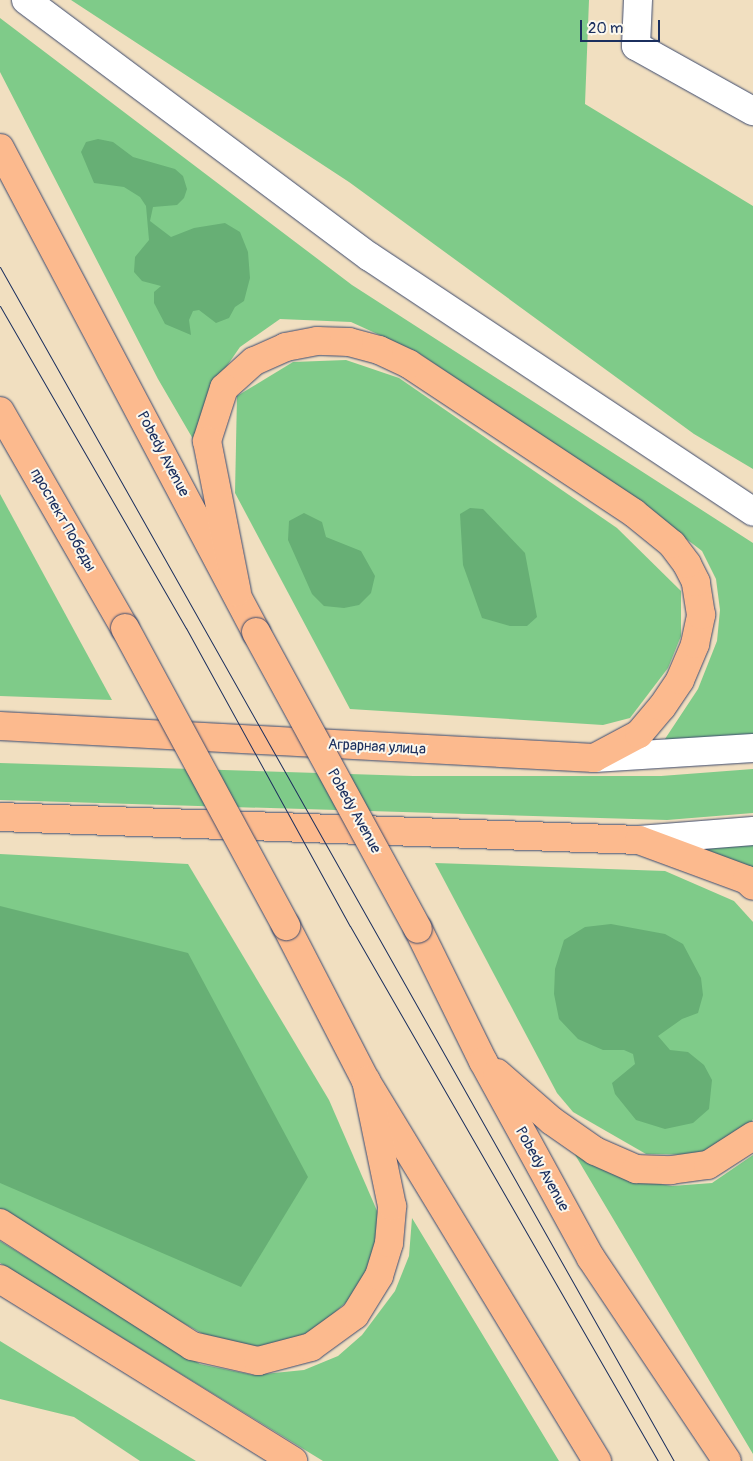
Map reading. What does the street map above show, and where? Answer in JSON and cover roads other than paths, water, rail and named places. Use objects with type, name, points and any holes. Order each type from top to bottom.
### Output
[{"type":"main road","name":"Pobedy Avenue","points":[[0,148],[237,592],[256,632],[418,929],[483,1060],[591,1258],[727,1461]]},
{"type":"main road","points":[[237,592],[207,441],[224,388],[254,362],[286,347],[317,341],[349,342],[379,350],[409,364],[634,513],[672,544],[687,564],[696,582],[701,615],[695,644],[680,680],[639,734],[594,758]]},
{"type":"main road","name":"проспект Победы","points":[[0,411],[125,628],[286,926],[366,1081]]},
{"type":"main road","name":"Аграрная улица","points":[[0,726],[594,758]]},
{"type":"main road","points":[[0,817],[639,840],[747,880],[753,886]]},
{"type":"main road","points":[[483,1060],[559,1126],[595,1151],[636,1169],[671,1170],[708,1165],[753,1136]]},
{"type":"main road","points":[[0,1223],[192,1346],[258,1361],[311,1347],[355,1315],[379,1276],[389,1243],[392,1206],[366,1081]]},
{"type":"main road","points":[[366,1081],[597,1461]]},
{"type":"main road","points":[[0,1279],[292,1461]]},
{"type":"street","points":[[26,0],[370,257],[753,511]]},
{"type":"street","points":[[638,0],[636,46],[753,112]]},
{"type":"street","name":"Аграрная улица","points":[[594,758],[753,748]]},
{"type":"street","points":[[639,840],[753,831]]},
{"type":"tram line","points":[[0,267],[674,1461]]},
{"type":"tram line","points":[[0,306],[186,628],[350,926],[658,1461]]}]
